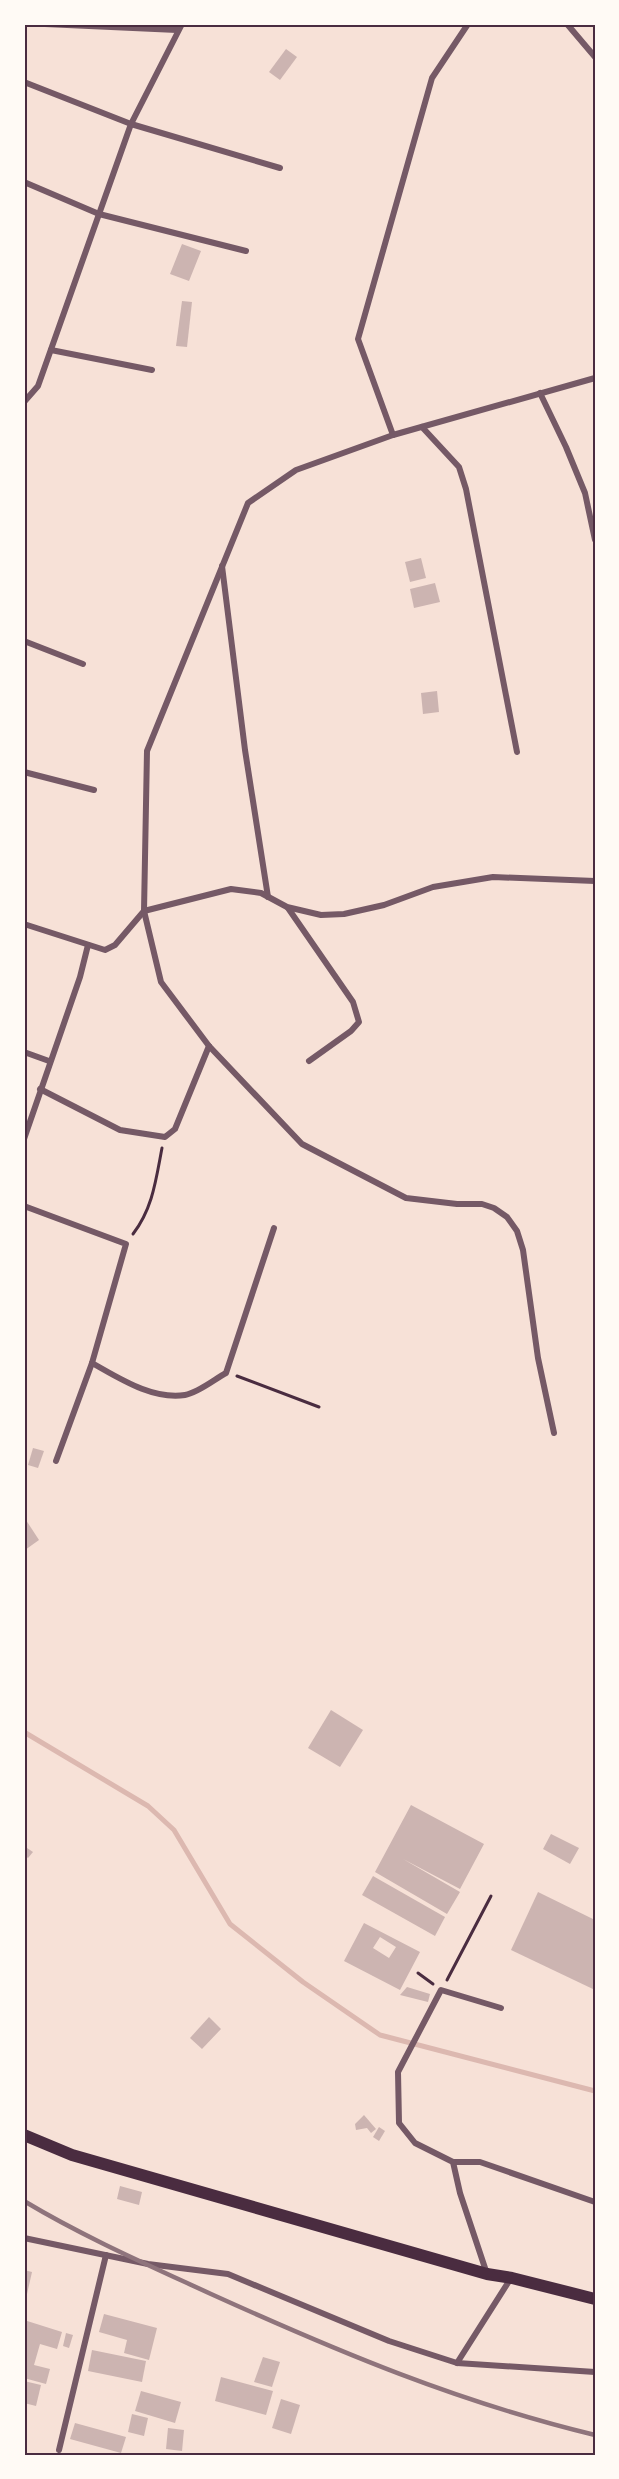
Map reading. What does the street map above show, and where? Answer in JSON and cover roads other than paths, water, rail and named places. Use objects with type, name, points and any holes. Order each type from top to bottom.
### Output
[{"type":"main road","points":[[24,2135],[72,2155],[487,2274],[595,2299]]},
{"type":"street","points":[[45,24],[177,30]]},
{"type":"street","points":[[24,402],[39,386],[131,124],[182,24]]},
{"type":"street","points":[[393,435],[358,339],[432,78],[468,24]]},
{"type":"street","points":[[567,24],[595,57]]},
{"type":"street","points":[[24,82],[131,124],[280,168]]},
{"type":"street","points":[[24,183],[99,214],[246,251]]},
{"type":"street","points":[[51,350],[152,370]]},
{"type":"street","points":[[554,1432],[538,1358],[523,1250],[517,1231],[507,1217],[494,1208],[482,1204],[406,1198],[302,1144],[209,1046],[161,982],[144,911],[147,752],[248,503],[296,470],[393,435],[595,378]]},
{"type":"street","points":[[540,393],[585,493],[595,540]]},
{"type":"street","points":[[422,427],[459,467],[466,489],[517,752]]},
{"type":"street","points":[[222,566],[245,750],[268,897]]},
{"type":"street","points":[[24,641],[83,664]]},
{"type":"street","points":[[24,772],[94,790]]},
{"type":"street","points":[[24,924],[105,950],[114,945],[144,911],[231,889],[261,893],[287,907],[321,915],[344,914],[384,905],[433,887],[493,877],[595,880]]},
{"type":"street","points":[[287,907],[353,1002],[359,1022],[351,1031],[309,1061]]},
{"type":"street","points":[[24,1139],[49,1061],[80,977],[88,945]]},
{"type":"street","points":[[40,1089],[120,1130],[165,1137],[175,1129],[209,1046]]},
{"type":"street","points":[[24,1052],[49,1061]]},
{"type":"street","points":[[24,1206],[126,1244],[92,1363],[56,1461]]},
{"type":"street","points":[[92,1363],[136,1386],[163,1394],[186,1395],[226,1373],[274,1228]]},
{"type":"street","points":[[501,2008],[441,1990],[398,2072],[399,2123],[415,2143],[453,2162],[480,2162],[595,2202]]},
{"type":"street","points":[[453,2162],[460,2193],[487,2274]]},
{"type":"street","points":[[24,2238],[148,2264],[228,2274],[389,2342],[457,2363],[595,2372]]},
{"type":"street","points":[[59,2450],[106,2255]]},
{"type":"street","points":[[457,2363],[512,2278]]},
{"type":"waterway","points":[[24,1732],[148,1806],[174,1830],[230,1924],[303,1982],[380,2035],[595,2091]]},
{"type":"railway","points":[[24,2201],[70,2227],[140,2261],[353,2355],[495,2407],[595,2435]]}]
